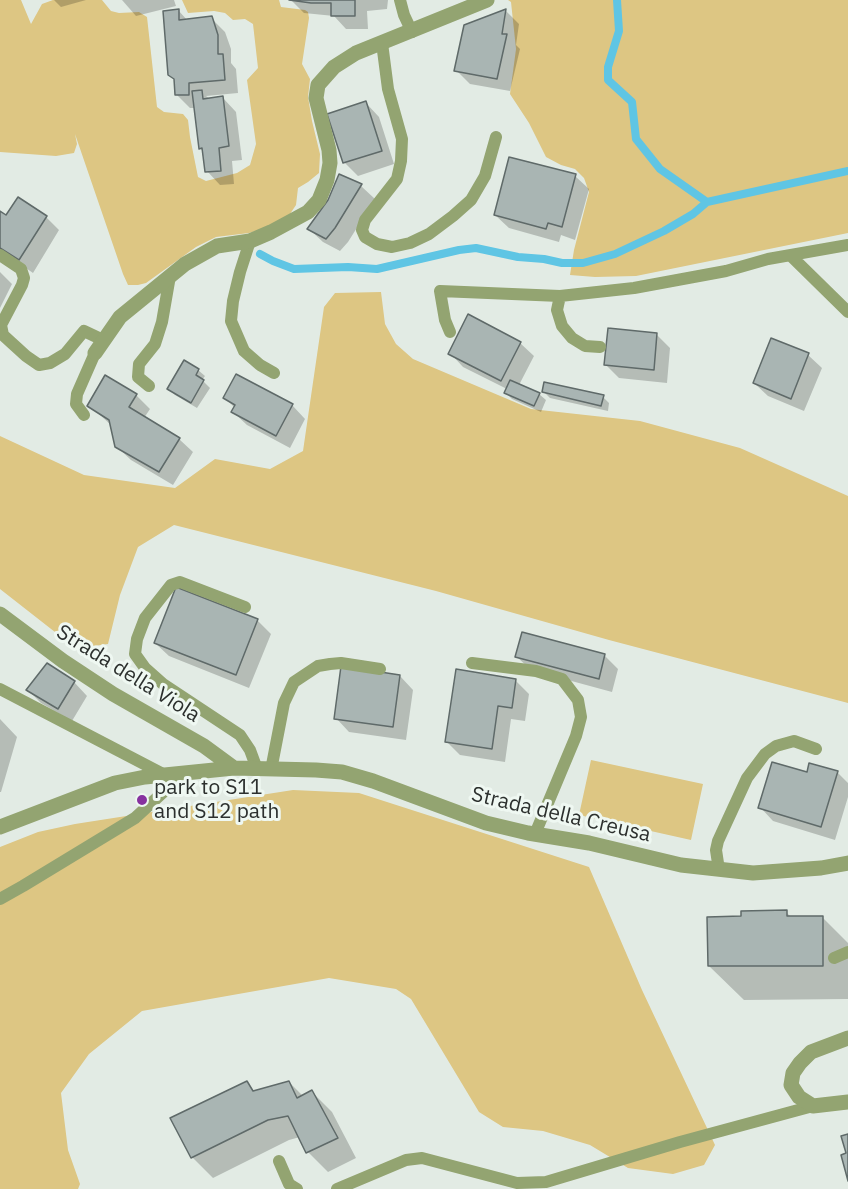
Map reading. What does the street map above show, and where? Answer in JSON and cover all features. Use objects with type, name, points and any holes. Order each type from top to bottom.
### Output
[{"type":"street","points":[[99,347],[120,317],[192,259],[217,246],[250,241],[296,220],[308,212],[319,200],[327,180],[330,163],[316,98],[318,85],[334,67],[356,53],[487,0]]},
{"type":"street","name":"Strada della Viola","points":[[0,614],[71,667],[204,746],[234,768]]},
{"type":"street","name":"Strada della Creusa","points":[[0,827],[115,783],[234,768],[342,772],[373,781],[486,823],[589,843],[681,865],[753,873],[821,868],[848,863]]},
{"type":"street","points":[[848,1038],[811,1052],[800,1062],[793,1073],[791,1085],[799,1097],[813,1106],[848,1102]]},
{"type":"lane","points":[[400,0],[412,32]]},
{"type":"lane","points":[[382,43],[388,89],[402,139],[401,161],[397,179],[365,220],[362,230],[365,237],[377,244],[392,247],[410,243],[429,234],[453,216],[471,200],[485,176],[496,137]]},
{"type":"lane","points":[[250,241],[240,272],[231,321],[244,351],[260,365],[274,373]]},
{"type":"lane","points":[[450,332],[445,320],[440,291],[560,296],[634,288],[848,245]]},
{"type":"lane","points":[[0,255],[21,269],[24,278],[1,326],[3,335],[26,356],[39,364],[50,363],[65,354],[84,331],[99,347],[77,394],[76,404],[84,415]]},
{"type":"lane","points":[[790,255],[848,312]]},
{"type":"lane","points":[[149,386],[138,377],[139,364],[154,344],[162,322],[170,276]]},
{"type":"lane","points":[[560,296],[556,310],[562,326],[572,338],[585,346],[600,347]]},
{"type":"lane","points":[[245,607],[180,582],[171,585],[145,618],[137,639],[135,654],[145,668],[163,684],[240,735],[264,770]]},
{"type":"lane","points":[[264,770],[284,703],[294,682],[318,666],[330,664],[342,663],[380,669]]},
{"type":"lane","points":[[472,663],[536,671],[562,679],[578,700],[581,717],[576,736],[535,834]]},
{"type":"lane","points":[[0,689],[167,776]]},
{"type":"lane","points":[[719,870],[716,850],[718,841],[747,778],[765,754],[776,746],[794,741],[816,749]]},
{"type":"lane","points":[[0,898],[135,818],[183,774]]},
{"type":"lane","points":[[834,958],[848,952]]},
{"type":"lane","points":[[337,1189],[406,1160],[422,1158],[517,1183],[546,1182],[813,1106]]},
{"type":"lane","points":[[279,1161],[289,1184],[297,1189]]},
{"type":"shaded area","points":[[0,0],[21,0],[31,24],[42,4],[53,0],[102,0],[111,11],[139,12],[147,17],[157,107],[164,112],[183,114],[188,120],[198,177],[206,181],[237,173],[250,165],[256,144],[247,80],[258,68],[253,24],[245,19],[233,20],[225,13],[214,11],[188,13],[182,0],[279,0],[281,7],[305,10],[309,18],[302,64],[310,79],[308,97],[320,154],[319,173],[298,188],[296,205],[288,217],[275,225],[249,233],[216,237],[196,247],[146,283],[128,285],[75,134],[77,144],[74,153],[56,156],[0,152]]},
{"type":"shaded area","points":[[508,0],[848,0],[848,233],[636,276],[570,275],[589,192],[584,178],[575,169],[546,157],[529,123],[510,94],[516,49],[511,2]]},
{"type":"shaded area","points":[[381,292],[385,324],[396,344],[413,359],[531,409],[640,421],[740,448],[848,496],[848,703],[609,640],[436,591],[174,525],[138,547],[120,595],[108,644],[86,647],[69,643],[0,589],[0,436],[84,475],[175,488],[215,459],[270,469],[303,451],[324,307],[335,293]]},
{"type":"shaded area","points":[[591,760],[703,784],[691,840],[579,815]]},
{"type":"shaded area","points":[[293,790],[359,793],[589,867],[642,990],[715,1145],[704,1165],[673,1174],[628,1168],[590,1145],[543,1131],[503,1127],[479,1112],[411,999],[396,989],[329,978],[142,1011],[89,1054],[61,1093],[68,1150],[80,1184],[78,1189],[0,1189],[0,847],[38,832],[75,824]]},
{"type":"building","points":[[289,0],[355,0],[355,16],[331,16],[331,3]]},
{"type":"building","points":[[179,9],[179,20],[212,16],[218,35],[218,54],[223,54],[225,80],[189,83],[189,95],[175,95],[174,79],[168,75],[163,11]]},
{"type":"building","points":[[506,9],[502,34],[507,34],[497,79],[454,71],[464,25]]},
{"type":"building","points":[[202,90],[203,99],[223,96],[229,146],[219,148],[221,171],[205,172],[202,148],[199,149],[192,91]]},
{"type":"building","points":[[366,101],[382,151],[343,163],[327,114]]},
{"type":"building","points":[[509,157],[576,174],[562,227],[548,223],[546,229],[494,215]]},
{"type":"building","points":[[339,174],[362,184],[326,239],[307,229],[328,200]]},
{"type":"building","points":[[18,197],[47,216],[19,260],[0,248],[0,211],[6,215]]},
{"type":"building","points":[[468,314],[521,342],[501,381],[448,354]]},
{"type":"building","points":[[608,328],[657,333],[654,370],[604,365]]},
{"type":"building","points":[[771,338],[809,353],[791,399],[753,383]]},
{"type":"building","points":[[184,360],[199,369],[196,375],[204,380],[191,403],[167,389]]},
{"type":"building","points":[[236,374],[293,404],[276,436],[231,412],[235,405],[223,398]]},
{"type":"building","points":[[105,375],[137,394],[129,407],[180,438],[159,472],[115,447],[109,420],[87,406]]},
{"type":"building","points":[[510,380],[540,393],[534,406],[504,393]]},
{"type":"building","points":[[544,382],[604,395],[601,406],[542,392]]},
{"type":"building","points":[[176,587],[258,619],[236,675],[154,643]]},
{"type":"building","points":[[522,632],[605,654],[599,679],[515,657]]},
{"type":"building","points":[[47,663],[75,681],[58,709],[26,690]]},
{"type":"building","points":[[341,666],[400,675],[393,727],[334,719]]},
{"type":"building","points":[[456,669],[516,679],[512,708],[498,706],[492,749],[445,742]]},
{"type":"building","points":[[772,762],[807,772],[809,763],[838,771],[821,827],[758,808]]},
{"type":"building","points":[[787,910],[787,916],[823,916],[823,966],[708,966],[707,917],[741,916],[741,911]]},
{"type":"building","points":[[247,1081],[253,1091],[289,1081],[297,1098],[312,1090],[338,1138],[306,1153],[288,1116],[268,1120],[191,1158],[170,1118]]},
{"type":"building","points":[[848,1134],[848,1181],[841,1155],[846,1153],[841,1136]]},
{"type":"waterway","points":[[617,0],[619,31],[608,67],[608,80],[632,102],[636,139],[660,169],[707,202]]},
{"type":"waterway","points":[[260,254],[294,269],[348,267],[377,269],[476,248],[518,257],[562,263],[583,263],[615,254],[664,231],[693,214],[707,202],[848,171]]},
{"type":"place","name":"park to S11 and S12 path","points":[[142,800]]}]
